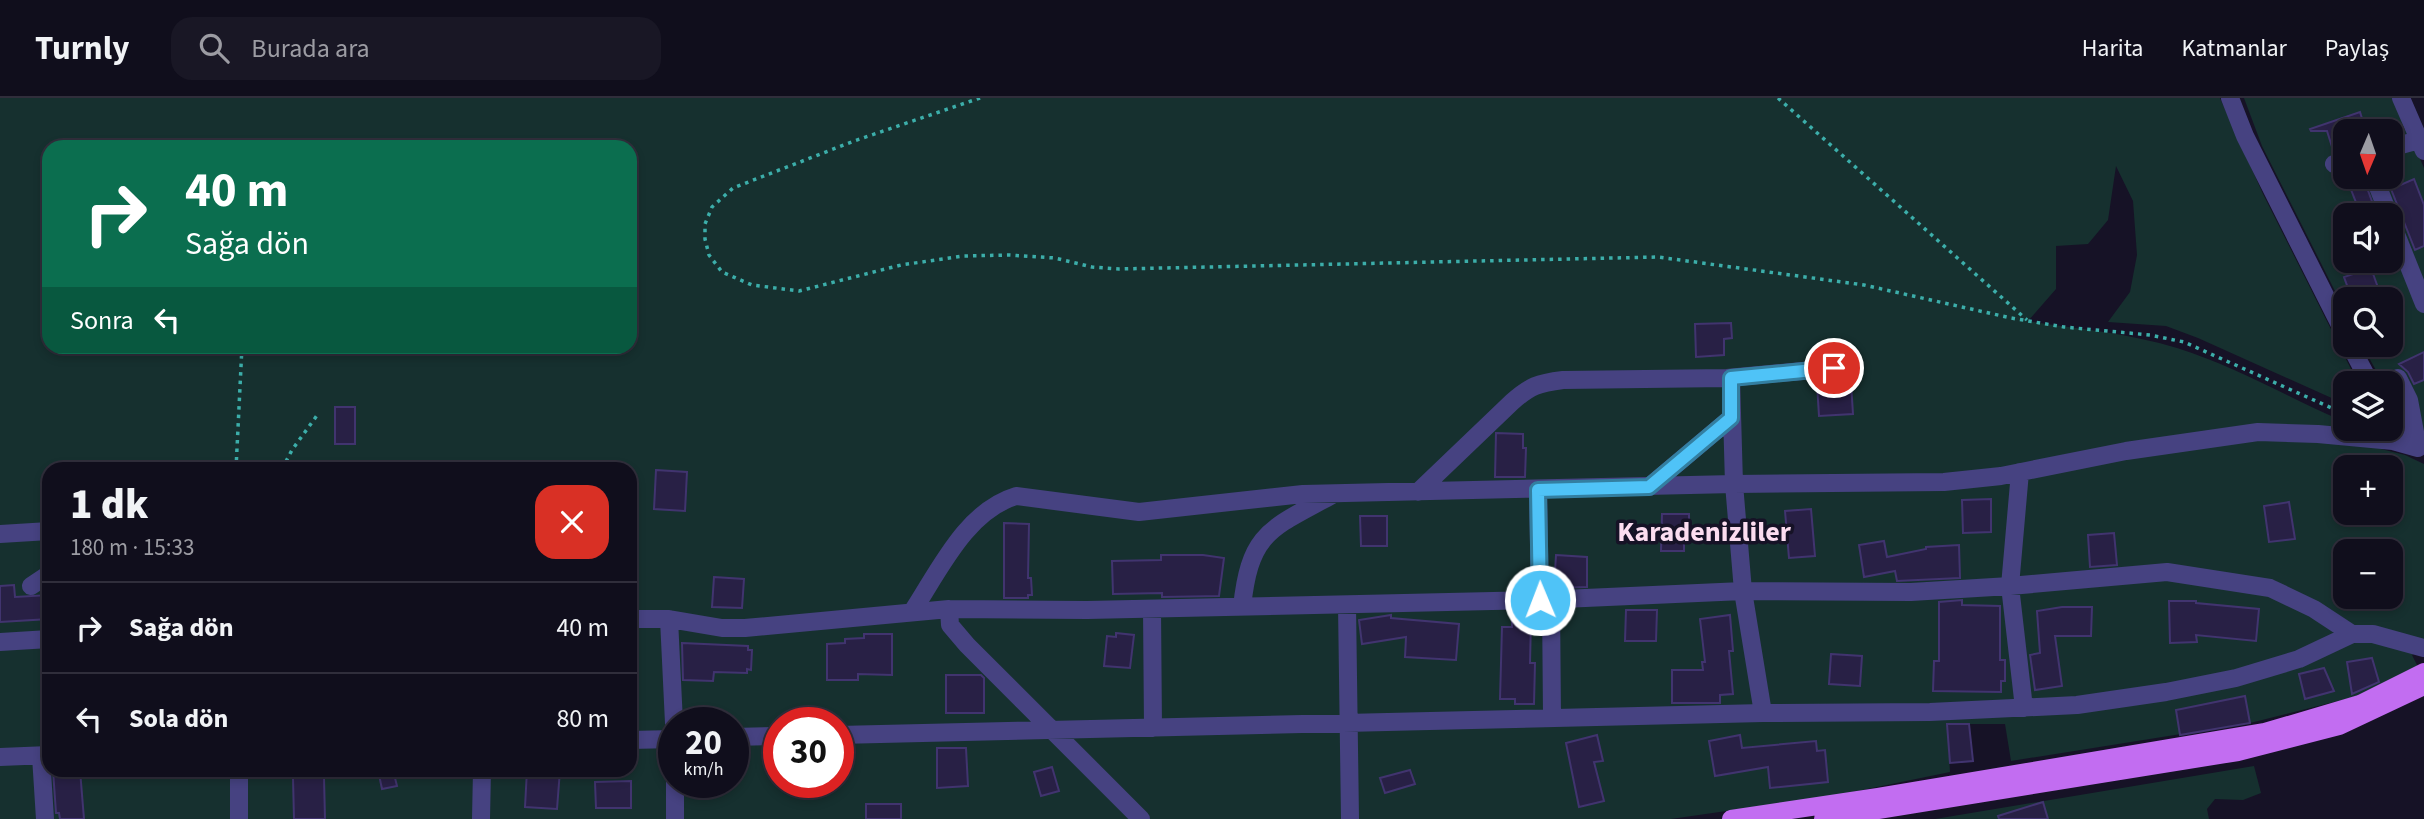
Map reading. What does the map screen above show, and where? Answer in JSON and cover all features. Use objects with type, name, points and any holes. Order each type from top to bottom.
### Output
[{"type":"main road","points":[[1731,819],[2265,732],[2360,704],[2424,673]]},
{"type":"main road","points":[[1823,819],[2238,752],[2339,726],[2424,686]]},
{"type":"street","points":[[2230,98],[2245,136],[2333,311]]},
{"type":"street","points":[[2402,98],[2422,146],[2403,147]]},
{"type":"street","points":[[2403,250],[2424,304]]},
{"type":"street","points":[[1419,492],[1525,390],[1539,383],[1563,380],[1731,378],[1834,368]]},
{"type":"street","points":[[1731,378],[1734,484],[1743,592],[1763,713]]},
{"type":"street","points":[[2403,388],[2409,400],[2421,450]]},
{"type":"street","points":[[1649,487],[1731,418]]},
{"type":"street","points":[[2403,429],[2421,450]]},
{"type":"street","points":[[912,611],[959,541],[978,518],[999,501],[1016,496],[1139,512],[1303,494],[1944,482],[2021,472],[2126,451],[2258,432],[2393,441],[2421,450]]},
{"type":"street","points":[[2021,472],[2010,586],[2024,708]]},
{"type":"street","points":[[1538,490],[1552,717]]},
{"type":"street","points":[[1242,607],[1245,578],[1262,539],[1282,522],[1335,494]]},
{"type":"street","points":[[0,534],[42,531]]},
{"type":"street","points":[[637,619],[669,619],[722,628],[745,628],[949,609],[1152,609],[1546,600],[1743,592],[1911,592],[2167,572],[2270,587],[2314,608],[2352,634]]},
{"type":"street","points":[[31,586],[42,579]]},
{"type":"street","points":[[1347,605],[1350,819]]},
{"type":"street","points":[[949,609],[950,625],[967,645],[1141,819]]},
{"type":"street","points":[[1152,609],[1153,728]]},
{"type":"street","points":[[669,619],[673,707]]},
{"type":"street","points":[[854,735],[2024,708],[2090,703],[2236,678],[2299,659],[2352,634],[2373,634],[2424,648]]},
{"type":"street","points":[[0,642],[42,639]]},
{"type":"street","points":[[637,740],[658,739]]},
{"type":"street","points":[[0,757],[42,756]]},
{"type":"street","points":[[45,777],[45,819]]},
{"type":"street","points":[[239,777],[239,819]]},
{"type":"street","points":[[481,777],[481,819]]},
{"type":"street","points":[[675,798],[675,819]]},
{"type":"path","points":[[980,98],[854,141],[733,188],[712,207],[705,224],[709,256],[722,272],[752,285],[799,291],[901,265],[962,256],[1055,258],[1092,267],[1119,269],[1658,257],[1864,285],[2028,321],[2150,335],[2184,342],[2333,409]]},
{"type":"path","points":[[1778,98],[2028,321]]},
{"type":"path","points":[[236,462],[242,354]]},
{"type":"path","points":[[286,462],[318,414]]},
{"type":"green space","points":[[0,98],[2220,98],[2263,194],[2333,333],[2333,357],[2345,357],[2352,371],[2333,371],[2333,399],[2166,326],[2108,322],[2130,292],[2137,255],[2133,201],[2116,166],[2108,220],[2088,244],[2056,246],[2056,289],[2028,321],[2140,339],[2199,355],[2333,416],[2333,441],[2371,441],[2381,449],[2405,455],[2424,464],[2424,647],[2412,655],[2418,667],[2354,697],[2250,723],[2011,761],[2005,724],[1947,724],[1950,772],[1838,795],[1671,819],[0,819]]},
{"type":"green space","points":[[2244,98],[2394,98],[2403,119],[2424,168],[2424,436],[2403,414],[2403,371],[2376,371],[2369,357],[2403,357],[2403,287],[2333,287],[2262,146]]},
{"type":"green space","points":[[2254,766],[2261,793],[2243,800],[2215,799],[2207,809],[2209,819],[1935,819]]},
{"type":"building","points":[[2360,112],[2362,119],[2339,119]]},
{"type":"building","points":[[2333,121],[2333,150],[2327,131],[2310,129]]},
{"type":"building","points":[[2414,179],[2424,205],[2424,246],[2415,250],[2403,220],[2403,203],[2397,203],[2391,189],[2403,189],[2403,184]]},
{"type":"building","points":[[2351,189],[2367,189],[2373,203],[2356,203]]},
{"type":"building","points":[[2356,273],[2373,273],[2378,287],[2348,287],[2344,277]]},
{"type":"building","points":[[1731,323],[1732,338],[1724,339],[1724,355],[1696,357],[1695,324]]},
{"type":"building","points":[[2424,352],[2424,380],[2414,384],[2408,372],[2399,364]]},
{"type":"building","points":[[1851,383],[1853,414],[1819,416],[1817,384]]},
{"type":"building","points":[[335,407],[355,407],[355,444],[335,444]]},
{"type":"building","points":[[1496,433],[1523,434],[1523,448],[1526,448],[1525,477],[1495,477]]},
{"type":"building","points":[[656,470],[687,472],[685,511],[654,509]]},
{"type":"building","points":[[1991,499],[1991,532],[1963,533],[1962,500]]},
{"type":"building","points":[[2289,502],[2295,539],[2269,542],[2264,506]]},
{"type":"building","points":[[1811,509],[1815,556],[1789,558],[1785,511]]},
{"type":"building","points":[[1662,514],[1689,514],[1689,542],[1684,542],[1684,551],[1661,551]]},
{"type":"building","points":[[1360,516],[1387,516],[1387,546],[1361,546]]},
{"type":"building","points":[[1004,523],[1029,524],[1028,578],[1031,578],[1032,595],[1028,595],[1028,598],[1004,598]]},
{"type":"building","points":[[2114,533],[2117,565],[2090,567],[2088,535]]},
{"type":"building","points":[[1884,541],[1887,557],[1926,547],[1959,545],[1960,578],[1897,581],[1895,571],[1864,577],[1859,545]]},
{"type":"building","points":[[1161,555],[1224,558],[1219,596],[1113,594],[1112,561],[1161,560]]},
{"type":"building","points":[[1556,555],[1587,557],[1587,587],[1554,588]]},
{"type":"building","points":[[714,577],[744,579],[742,608],[712,607]]},
{"type":"building","points":[[14,585],[15,597],[42,595],[42,619],[0,622],[0,586]]},
{"type":"building","points":[[1962,600],[1962,605],[2000,606],[2000,660],[2005,660],[2005,681],[2001,681],[2001,692],[1933,691],[1934,661],[1939,661],[1939,602]]},
{"type":"building","points":[[2169,601],[2196,601],[2259,609],[2256,641],[2196,635],[2197,642],[2170,643]]},
{"type":"building","points":[[2062,607],[2092,607],[2091,636],[2055,636],[2062,686],[2035,690],[2030,655],[2040,653],[2037,611]]},
{"type":"building","points":[[1626,610],[1657,610],[1656,641],[1625,641]]},
{"type":"building","points":[[1391,615],[1391,618],[1459,624],[1456,660],[1405,657],[1406,637],[1362,644],[1359,620]]},
{"type":"building","points":[[1730,615],[1733,651],[1729,651],[1733,694],[1720,695],[1720,703],[1672,703],[1672,670],[1703,670],[1702,662],[1705,662],[1700,619]]},
{"type":"building","points":[[1512,620],[1531,620],[1530,663],[1535,663],[1534,704],[1515,704],[1515,699],[1500,699],[1502,627],[1512,627]]},
{"type":"building","points":[[1116,633],[1134,635],[1130,668],[1104,666],[1107,636],[1116,637]]},
{"type":"building","points":[[864,634],[892,634],[892,675],[858,674],[858,680],[827,680],[827,644],[864,638]]},
{"type":"building","points":[[682,643],[748,646],[748,650],[752,650],[751,670],[747,669],[747,673],[714,672],[713,681],[683,680]]},
{"type":"building","points":[[1831,654],[1862,656],[1860,686],[1829,684]]},
{"type":"building","points":[[2372,658],[2379,682],[2352,694],[2347,662]]},
{"type":"building","points":[[2324,668],[2334,691],[2305,699],[2299,674]]},
{"type":"building","points":[[946,675],[981,675],[984,678],[984,713],[946,713]]},
{"type":"building","points":[[2245,696],[2250,723],[2180,735],[2176,710]]},
{"type":"building","points":[[1947,724],[1969,724],[1973,761],[1950,763]]},
{"type":"building","points":[[1597,735],[1603,761],[1594,762],[1604,801],[1579,807],[1566,743]]},
{"type":"building","points":[[1740,735],[1742,748],[1816,741],[1817,751],[1825,750],[1828,782],[1770,788],[1768,767],[1715,776],[1709,741]]},
{"type":"building","points":[[937,748],[966,748],[968,786],[937,788]]},
{"type":"building","points":[[1052,767],[1059,791],[1041,796],[1034,772]]},
{"type":"building","points":[[1410,770],[1415,784],[1385,793],[1380,778]]},
{"type":"building","points":[[53,777],[81,777],[84,819],[60,819],[59,813],[56,813]]},
{"type":"building","points":[[324,777],[325,819],[294,819],[293,778]]},
{"type":"building","points":[[379,777],[395,777],[397,786],[382,789]]},
{"type":"building","points":[[527,777],[559,777],[557,809],[525,807]]},
{"type":"building","points":[[631,781],[631,808],[596,808],[595,782]]},
{"type":"building","points":[[2043,802],[2048,819],[1999,819],[1998,816]]},
{"type":"building","points":[[866,804],[901,804],[901,819],[866,819]]},
{"type":"district","name":"Karadenizliler","points":[[1704,532]]},
{"type":"route","points":[[1540,600],[1538,490],[1649,487],[1731,418],[1731,378],[1834,368]]}]
